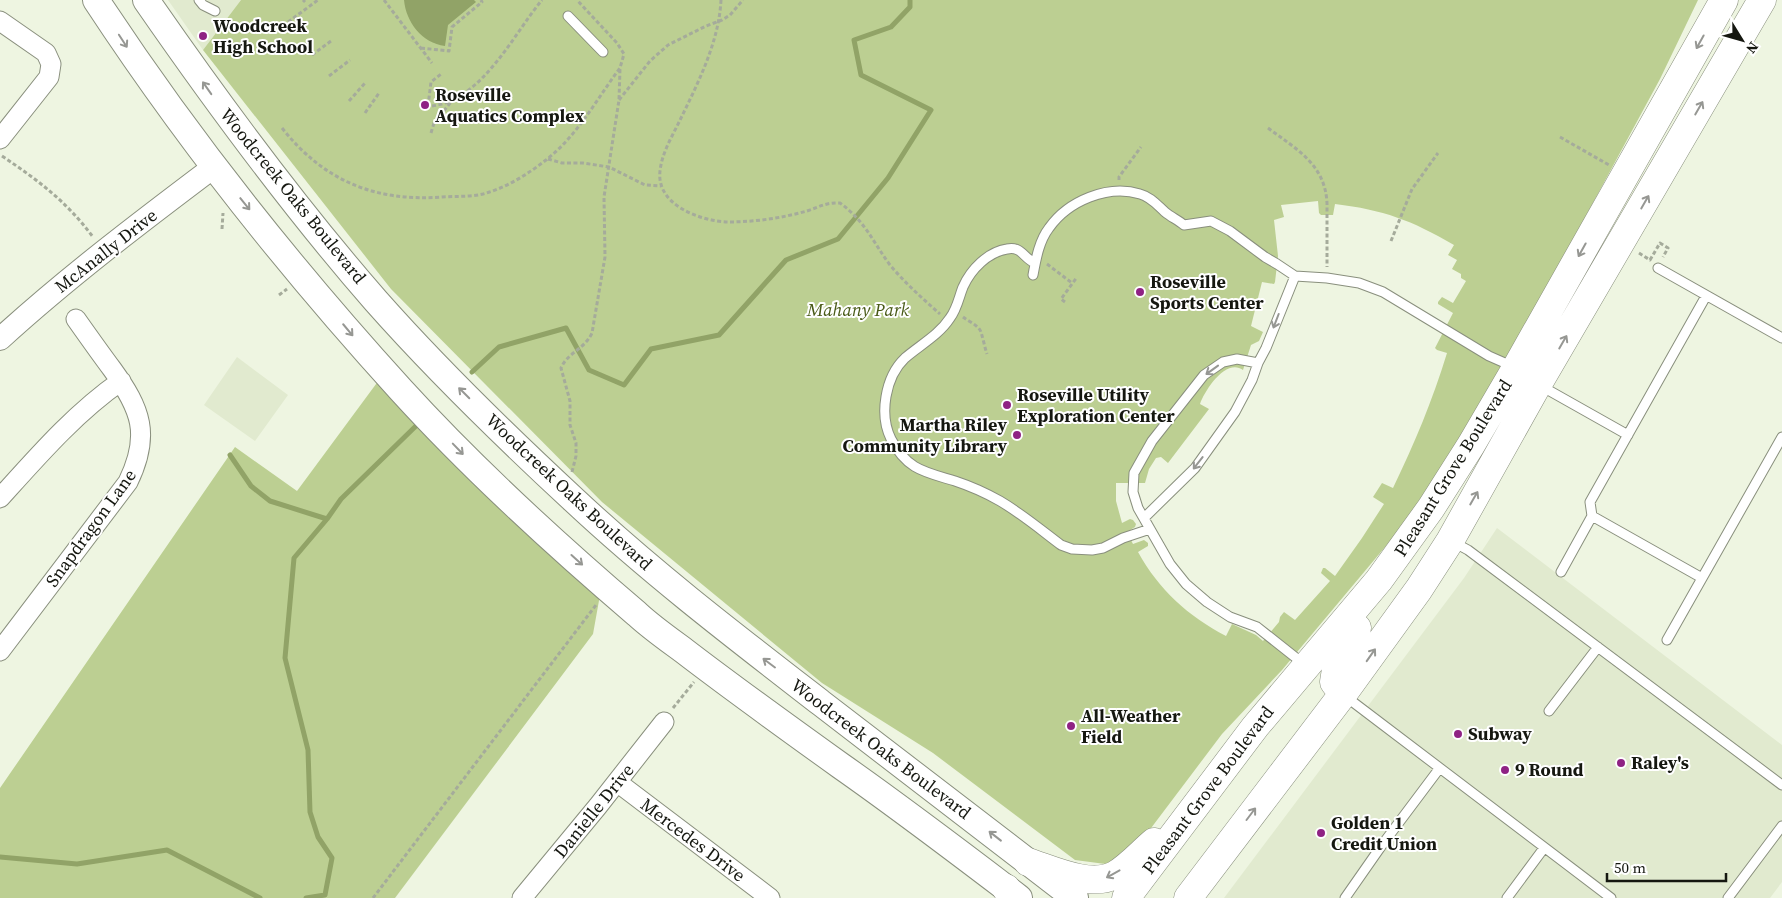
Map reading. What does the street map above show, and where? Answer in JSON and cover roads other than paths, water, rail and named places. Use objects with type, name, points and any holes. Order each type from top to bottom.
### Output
[{"type":"main road","name":"Woodcreek Oaks Boulevard","points":[[96,0],[128,48],[215,166],[302,276],[402,391],[462,454],[639,616],[705,667],[886,797],[1012,895]]},
{"type":"main road","name":"Woodcreek Oaks Boulevard","points":[[146,0],[228,117],[327,242],[378,302],[482,411],[565,491],[666,581],[756,653],[1075,898]]},
{"type":"main road","name":"Pleasant Grove Boulevard","points":[[1188,898],[1343,694],[1419,589],[1450,541],[1527,376],[1625,175],[1724,0]]},
{"type":"main road","name":"Pleasant Grove Boulevard","points":[[1126,898],[1255,727],[1379,580],[1407,543],[1471,445],[1527,376],[1621,243],[1762,0]]},
{"type":"main road","points":[[215,166],[247,141]]},
{"type":"main road","points":[[1343,694],[1334,682],[1339,656],[1382,595],[1407,543]]},
{"type":"main road","points":[[1028,862],[1084,879],[1105,879],[1116,874],[1192,810]]},
{"type":"main road","points":[[1204,898],[1222,853]]},
{"type":"street","points":[[0,22],[46,53],[51,64],[49,77],[0,139]]},
{"type":"street","name":"McAnally Drive","points":[[0,339],[105,251],[215,166]]},
{"type":"street","name":"Snapdragon Lane","points":[[0,651],[128,482],[141,448],[141,431],[134,403],[121,381],[76,319]]},
{"type":"street","points":[[0,498],[84,410],[100,395],[121,381]]},
{"type":"street","name":"Danielle Drive","points":[[522,898],[664,722]]},
{"type":"street","name":"Mercedes Drive","points":[[617,782],[770,898]]},
{"type":"lane","points":[[199,0],[203,5],[215,11]]},
{"type":"lane","points":[[568,16],[603,52]]},
{"type":"lane","points":[[1033,275],[1042,239],[1059,216],[1082,201],[1106,192],[1119,191],[1141,194],[1154,201],[1184,225],[1211,221],[1218,224],[1295,276],[1359,283],[1383,292],[1489,356],[1628,435]]},
{"type":"lane","points":[[1036,259],[1028,260],[1023,252],[1017,248],[1006,249],[986,257],[964,284],[956,306],[946,323],[931,338],[904,359],[896,370],[884,411],[888,430],[898,449],[910,464],[918,470],[991,496],[1016,511],[1061,546],[1092,550],[1103,548],[1123,538],[1150,529]]},
{"type":"lane","points":[[1658,268],[1782,338]]},
{"type":"lane","points":[[1144,518],[1195,468],[1235,412],[1252,380],[1295,276]]},
{"type":"lane","points":[[1561,572],[1592,516],[1590,502],[1706,296]]},
{"type":"lane","points":[[1258,363],[1237,359],[1223,362],[1194,387],[1152,441],[1134,474],[1133,492],[1138,508],[1170,564],[1186,584],[1206,602],[1230,617],[1257,627],[1307,666]]},
{"type":"lane","points":[[1667,640],[1782,437]]},
{"type":"lane","points":[[1592,516],[1702,578]]},
{"type":"lane","points":[[1450,541],[1468,550],[1782,785]]},
{"type":"lane","points":[[1549,712],[1598,647]]},
{"type":"lane","points":[[1343,694],[1439,769],[1611,898]]},
{"type":"lane","points":[[1345,898],[1439,769]]},
{"type":"lane","points":[[1728,898],[1782,826]]},
{"type":"lane","points":[[1507,898],[1544,848]]},
{"type":"waterway","points":[[472,372],[499,347],[566,328],[589,370],[624,385],[651,349],[719,335],[786,260],[838,239],[888,178],[931,110],[861,75],[854,40],[891,27],[910,7],[910,0]]},
{"type":"waterway","points":[[306,898],[325,895],[332,858],[318,837],[310,812],[308,750],[285,658],[294,558],[327,519],[341,499],[420,422]]},
{"type":"waterway","points":[[230,455],[251,486],[270,501],[327,519]]},
{"type":"waterway","points":[[0,857],[77,864],[167,850],[260,898]]},
{"type":"place","name":"Woodcreek High School","points":[[203,36]]},
{"type":"place","name":"Roseville Aquatics Complex","points":[[425,105]]},
{"type":"place","name":"Roseville Sports Center","points":[[1140,292]]},
{"type":"place","name":"Roseville Utility Exploration Center","points":[[1007,405]]},
{"type":"place","name":"Martha Riley Community Library","points":[[1017,435]]},
{"type":"place","name":"All-Weather Field","points":[[1071,726]]},
{"type":"place","name":"Subway","points":[[1458,734]]},
{"type":"place","name":"Raley's","points":[[1621,763]]},
{"type":"place","name":"9 Round","points":[[1505,770]]},
{"type":"place","name":"Golden 1 Credit Union","points":[[1321,833]]},
{"type":"park label","name":"Mahany Park","points":[[858,310]]}]
